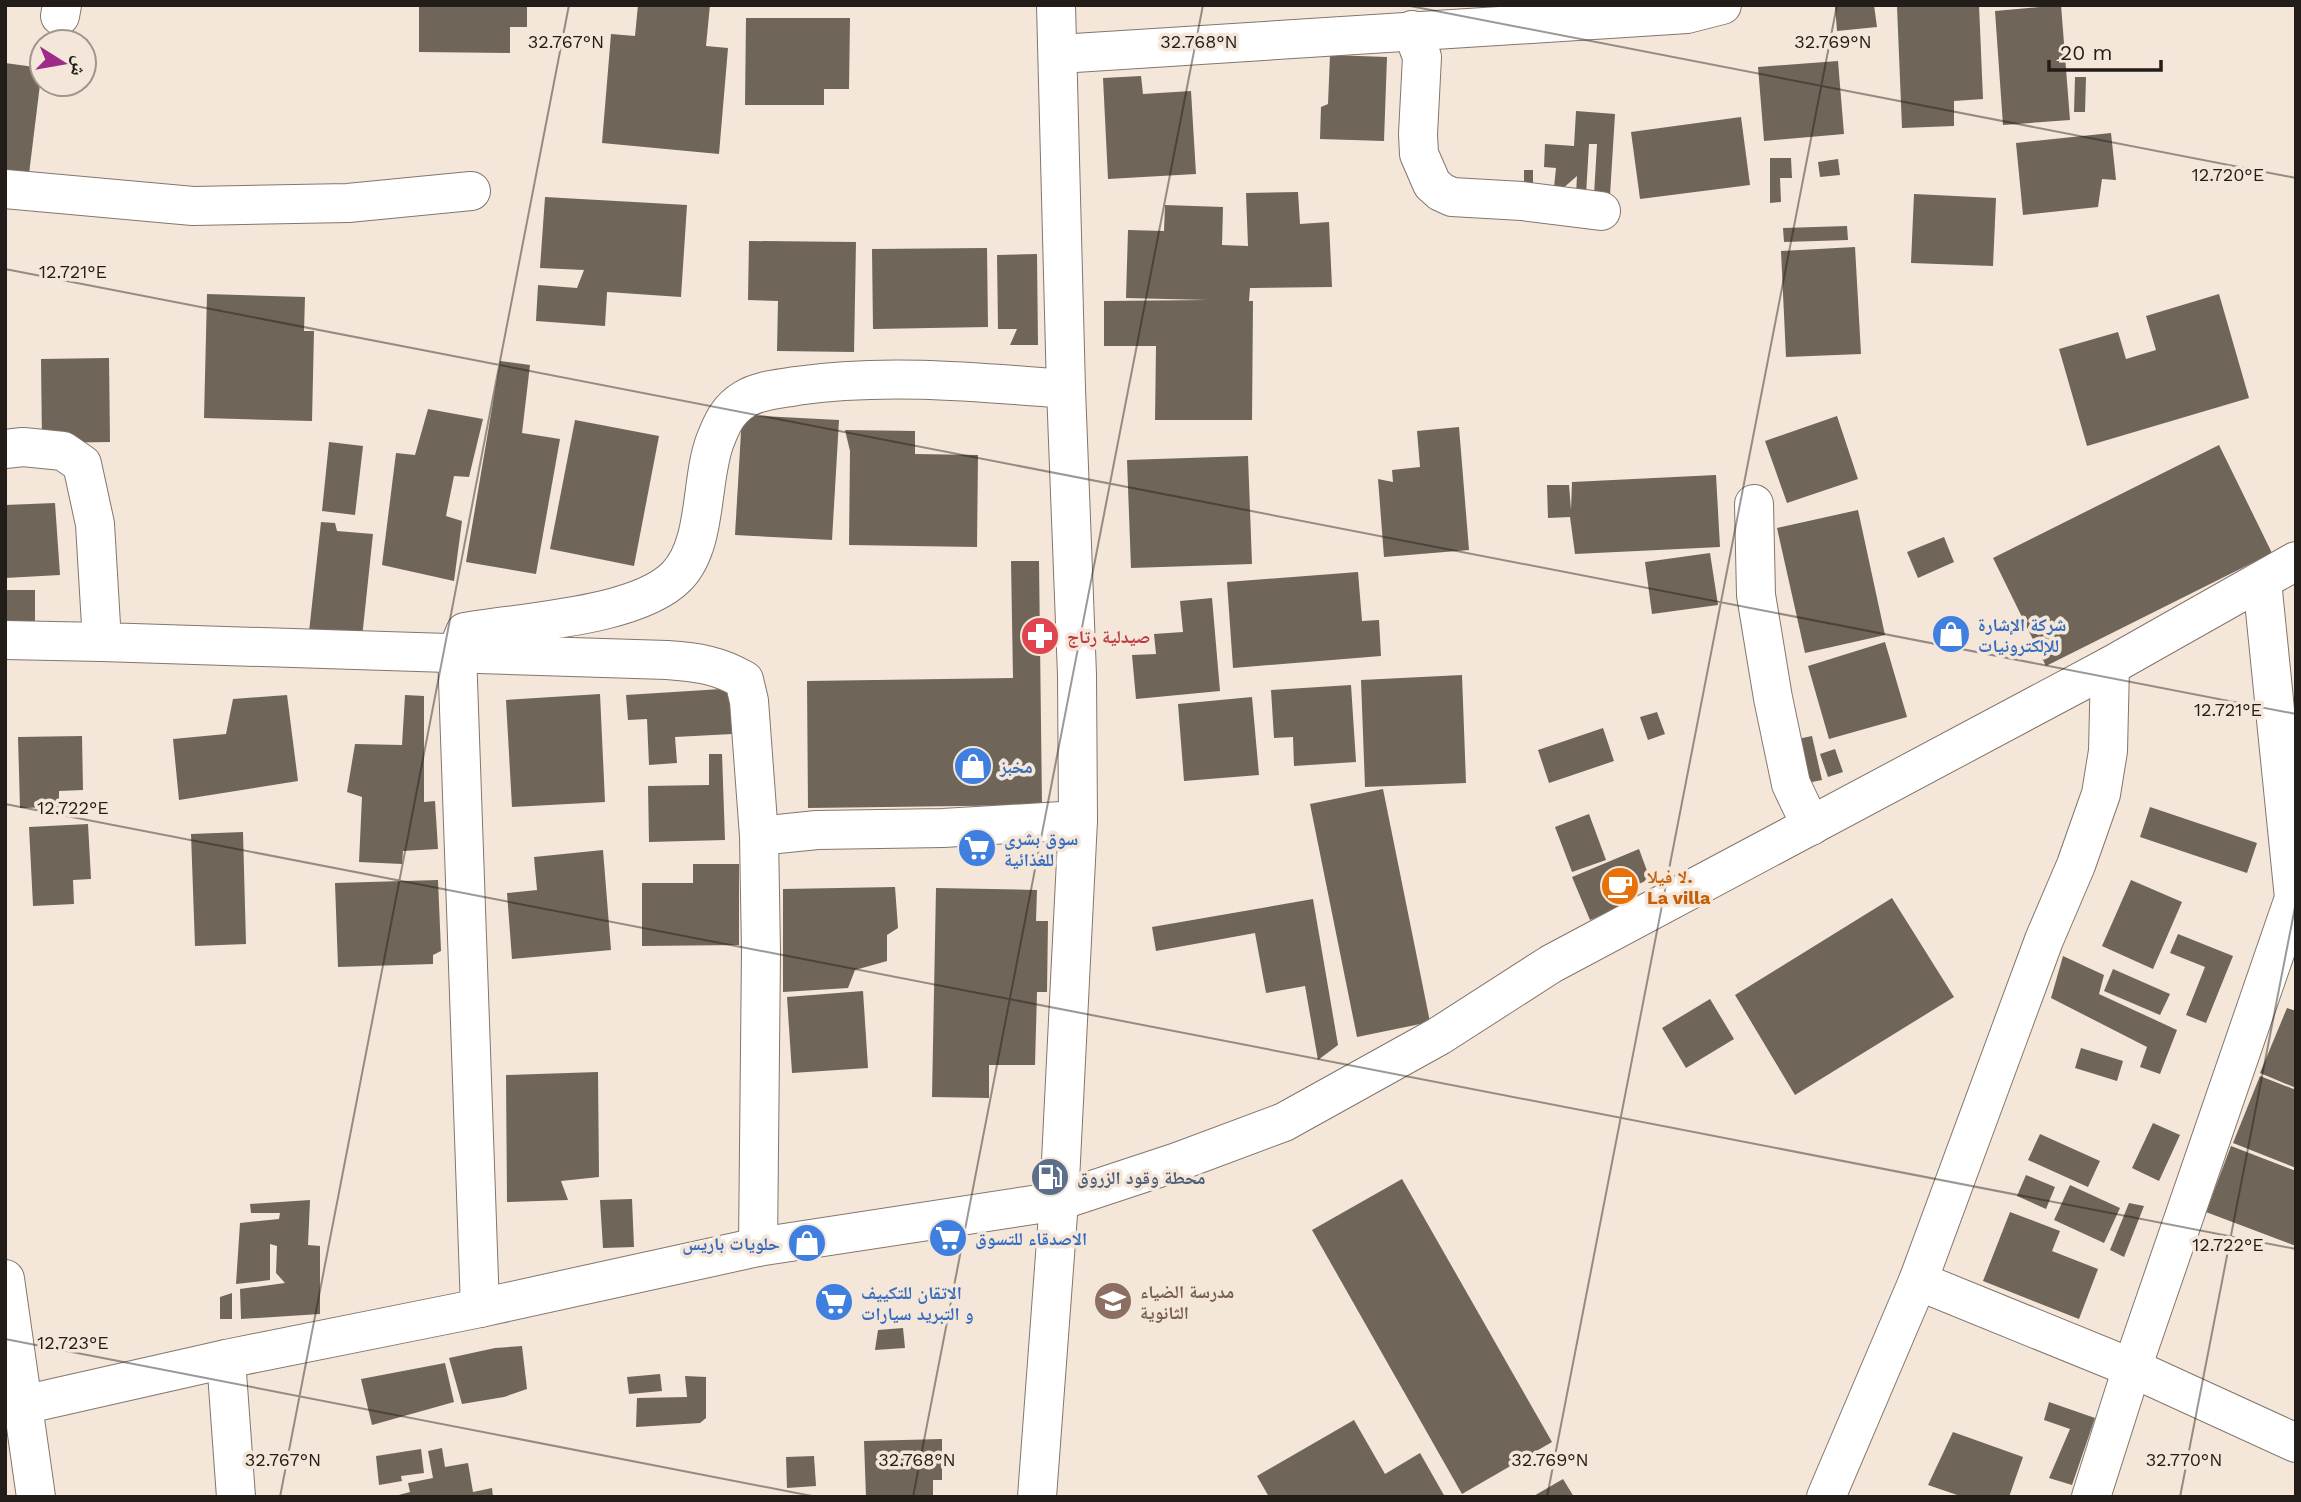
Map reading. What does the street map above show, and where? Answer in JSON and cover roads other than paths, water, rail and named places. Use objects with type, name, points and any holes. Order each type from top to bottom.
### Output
[{"type":"street","points":[[1037,1497],[1059,1201],[1078,820],[1077,676],[1056,5]]},
{"type":"street","points":[[1059,54],[1698,8]]},
{"type":"street","points":[[1412,30],[1422,57],[1419,154],[1432,184],[1452,197],[1522,201],[1601,211]]},
{"type":"street","points":[[5,189],[193,206],[348,203],[471,191]]},
{"type":"street","points":[[480,1308],[457,652],[465,632],[621,606],[650,595],[676,578],[691,558],[710,454],[725,416],[746,398],[772,390],[836,382],[925,380],[1066,389]]},
{"type":"street","points":[[5,449],[23,447],[63,451],[82,464],[95,524],[102,642]]},
{"type":"street","points":[[1754,504],[1756,595],[1773,698],[1791,784],[1811,825]]},
{"type":"street","points":[[14,1407],[226,1359],[480,1308],[758,1247],[1059,1201],[1284,1122],[1439,1036],[1551,964],[2110,666],[2296,561]]},
{"type":"street","points":[[2091,1497],[2132,1368],[2295,898],[2262,582]]},
{"type":"street","points":[[5,640],[457,652],[695,662],[724,669],[744,680],[749,701],[759,836],[761,952],[758,1247]]},
{"type":"street","points":[[1826,1497],[1918,1280],[2039,952],[2076,865],[2101,794],[2108,751],[2110,666]]},
{"type":"street","points":[[759,836],[817,830],[943,828],[1078,820]]},
{"type":"street","points":[[5,1279],[14,1407],[36,1497]]},
{"type":"street","points":[[1918,1280],[2132,1368],[2296,1443]]},
{"type":"street","points":[[226,1359],[236,1497]]},
{"type":"place","name":"شركة الإشارة للإلكترونيات","points":[[1951,634]]},
{"type":"place","name":"صيدلية رتاج","points":[[1040,636]]},
{"type":"place","name":"مخبز","points":[[973,766]]},
{"type":"place","name":"سوق بشرى للغذائية","points":[[977,848]]},
{"type":"place","name":"لا فيلا. La villa","points":[[1620,886]]},
{"type":"place","name":"محطة وقود الزروق","points":[[1050,1177]]},
{"type":"place","name":"الاصدقاء للتسوق","points":[[948,1238]]},
{"type":"place","name":"حلويات باريس","points":[[807,1243]]},
{"type":"place","name":"مدرسة الضياء الثانوية","points":[[1113,1301]]},
{"type":"place","name":"الاتقان للتكييف و التبريد سيارات","points":[[834,1302]]}]
